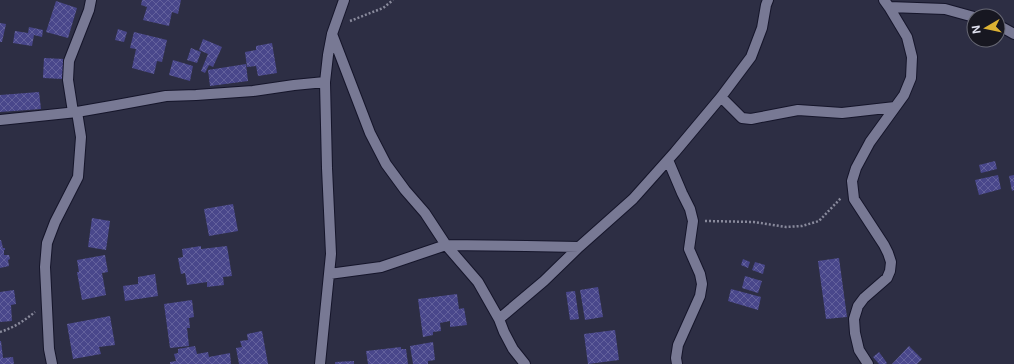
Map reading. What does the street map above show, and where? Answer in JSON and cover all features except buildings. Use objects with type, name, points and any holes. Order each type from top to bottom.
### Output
[{"type":"street","points":[[52,364],[49,349],[46,295],[45,267],[47,243],[55,222],[78,176],[81,137],[68,80],[70,61],[89,10],[91,0]]},
{"type":"street","points":[[320,364],[331,254],[325,82],[333,30],[344,0]]},
{"type":"street","points":[[499,319],[544,281],[579,247],[633,199],[668,160],[721,97],[751,57],[762,28],[768,0]]},
{"type":"street","points":[[887,3],[945,8],[966,15]]},
{"type":"street","points":[[868,364],[859,350],[855,333],[854,319],[858,306],[864,298],[887,278],[890,271],[890,262],[884,244],[854,199],[852,181],[856,168],[870,142],[904,95],[911,78],[912,57],[906,37],[887,3]]},
{"type":"street","points":[[333,30],[370,133],[386,164],[404,190],[425,213],[446,245],[478,282],[499,319],[513,350],[525,364]]},
{"type":"street","points":[[0,120],[118,106],[166,96],[252,91],[325,82]]},
{"type":"street","points":[[721,97],[742,118],[752,119],[798,110],[842,113],[895,107]]},
{"type":"street","points":[[668,160],[690,209],[692,221],[689,249],[700,274],[702,284],[700,296],[678,345],[676,358],[677,364]]},
{"type":"street","points":[[329,274],[381,267],[446,245],[579,247]]},
{"type":"path","points":[[333,30],[383,8],[393,0]]},
{"type":"path","points":[[692,221],[754,222],[786,227],[812,224],[819,221],[840,198],[852,181]]},
{"type":"path","points":[[0,332],[14,326],[37,311],[46,295]]}]
